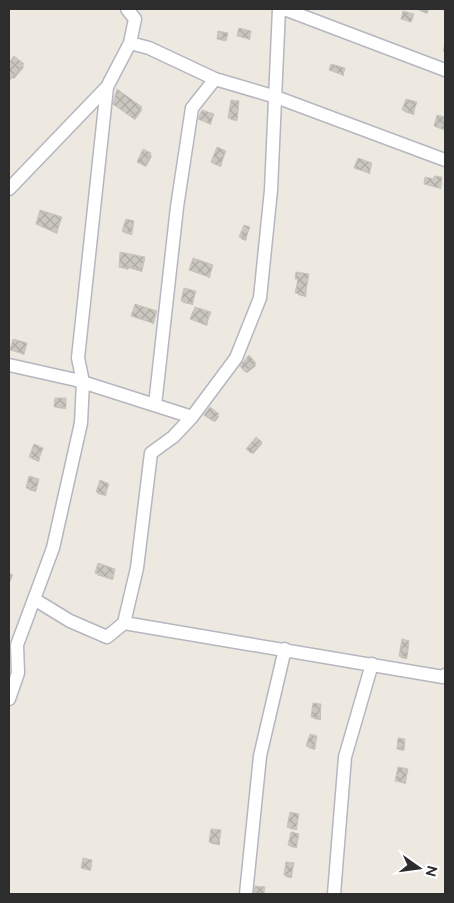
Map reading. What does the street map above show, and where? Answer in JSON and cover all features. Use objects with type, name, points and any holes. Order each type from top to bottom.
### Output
[{"type":"street","points":[[9,189],[107,86],[130,43],[135,19],[127,9]]},
{"type":"street","points":[[34,599],[70,621],[106,638],[124,623],[137,568],[151,453],[173,437],[192,417],[236,358],[260,298],[271,190],[279,9]]},
{"type":"street","points":[[284,9],[445,70]]},
{"type":"street","points":[[130,43],[149,48],[215,79],[276,97],[445,160]]},
{"type":"street","points":[[156,405],[176,207],[192,108],[215,79]]},
{"type":"street","points":[[9,699],[18,673],[17,645],[52,548],[81,423],[83,382],[78,358],[107,86]]},
{"type":"street","points":[[9,365],[83,382],[192,417]]},
{"type":"street","points":[[124,623],[443,677],[445,675]]},
{"type":"street","points":[[246,894],[260,756],[285,649]]},
{"type":"street","points":[[334,894],[345,757],[372,664]]},
{"type":"building","points":[[403,11],[414,14],[411,22],[401,19]]},
{"type":"building","points":[[239,28],[251,31],[249,39],[237,36]]},
{"type":"building","points":[[218,31],[228,33],[226,41],[217,39]]},
{"type":"building","points":[[14,56],[24,64],[9,81],[9,62]]},
{"type":"building","points":[[331,64],[345,68],[343,75],[329,70]]},
{"type":"building","points":[[117,89],[142,107],[134,119],[113,104]]},
{"type":"building","points":[[406,99],[417,102],[413,113],[402,110]]},
{"type":"building","points":[[231,100],[239,101],[237,120],[228,118]]},
{"type":"building","points":[[202,110],[214,114],[210,124],[198,119]]},
{"type":"building","points":[[437,115],[445,117],[445,130],[434,126]]},
{"type":"building","points":[[217,147],[226,151],[220,166],[211,162]]},
{"type":"building","points":[[143,149],[151,153],[145,166],[137,162]]},
{"type":"building","points":[[358,158],[372,163],[369,173],[354,168]]},
{"type":"building","points":[[434,176],[442,177],[440,188],[424,184],[425,177],[434,179]]},
{"type":"building","points":[[40,210],[62,217],[56,233],[36,224]]},
{"type":"building","points":[[126,219],[134,221],[131,234],[122,231]]},
{"type":"building","points":[[244,225],[250,227],[245,239],[239,237]]},
{"type":"building","points":[[120,252],[145,257],[142,270],[128,266],[128,269],[119,267]]},
{"type":"building","points":[[193,258],[213,265],[209,277],[189,270]]},
{"type":"building","points":[[296,272],[309,274],[305,295],[295,293],[298,279],[295,279]]},
{"type":"building","points":[[184,288],[196,291],[192,304],[181,301]]},
{"type":"building","points":[[135,304],[157,311],[153,323],[131,316]]},
{"type":"building","points":[[195,307],[211,312],[206,325],[190,319]]},
{"type":"building","points":[[13,339],[27,343],[24,354],[10,350]]},
{"type":"building","points":[[249,355],[256,363],[245,372],[240,366]]},
{"type":"building","points":[[55,398],[66,398],[66,407],[54,407]]},
{"type":"building","points":[[210,407],[219,414],[213,421],[204,415]]},
{"type":"building","points":[[256,437],[262,442],[251,453],[246,449]]},
{"type":"building","points":[[34,444],[43,448],[38,461],[29,457]]},
{"type":"building","points":[[29,476],[39,479],[36,490],[26,488]]},
{"type":"building","points":[[100,480],[109,484],[105,495],[96,492]]},
{"type":"building","points":[[98,563],[115,569],[112,579],[95,573]]},
{"type":"building","points":[[402,639],[409,641],[407,657],[399,656]]},
{"type":"building","points":[[313,703],[321,704],[320,718],[311,717]]},
{"type":"building","points":[[310,734],[317,736],[314,748],[306,746]]},
{"type":"building","points":[[398,738],[405,739],[404,750],[397,749]]},
{"type":"building","points":[[398,767],[408,769],[405,782],[395,781]]},
{"type":"building","points":[[290,812],[299,814],[296,829],[287,827]]},
{"type":"building","points":[[211,829],[221,830],[219,843],[209,842]]},
{"type":"building","points":[[291,832],[299,834],[296,847],[288,845]]},
{"type":"building","points":[[83,858],[92,860],[90,870],[81,868]]},
{"type":"building","points":[[286,862],[294,863],[291,876],[284,875]]},
{"type":"building","points":[[255,886],[265,887],[264,894],[254,894]]}]
